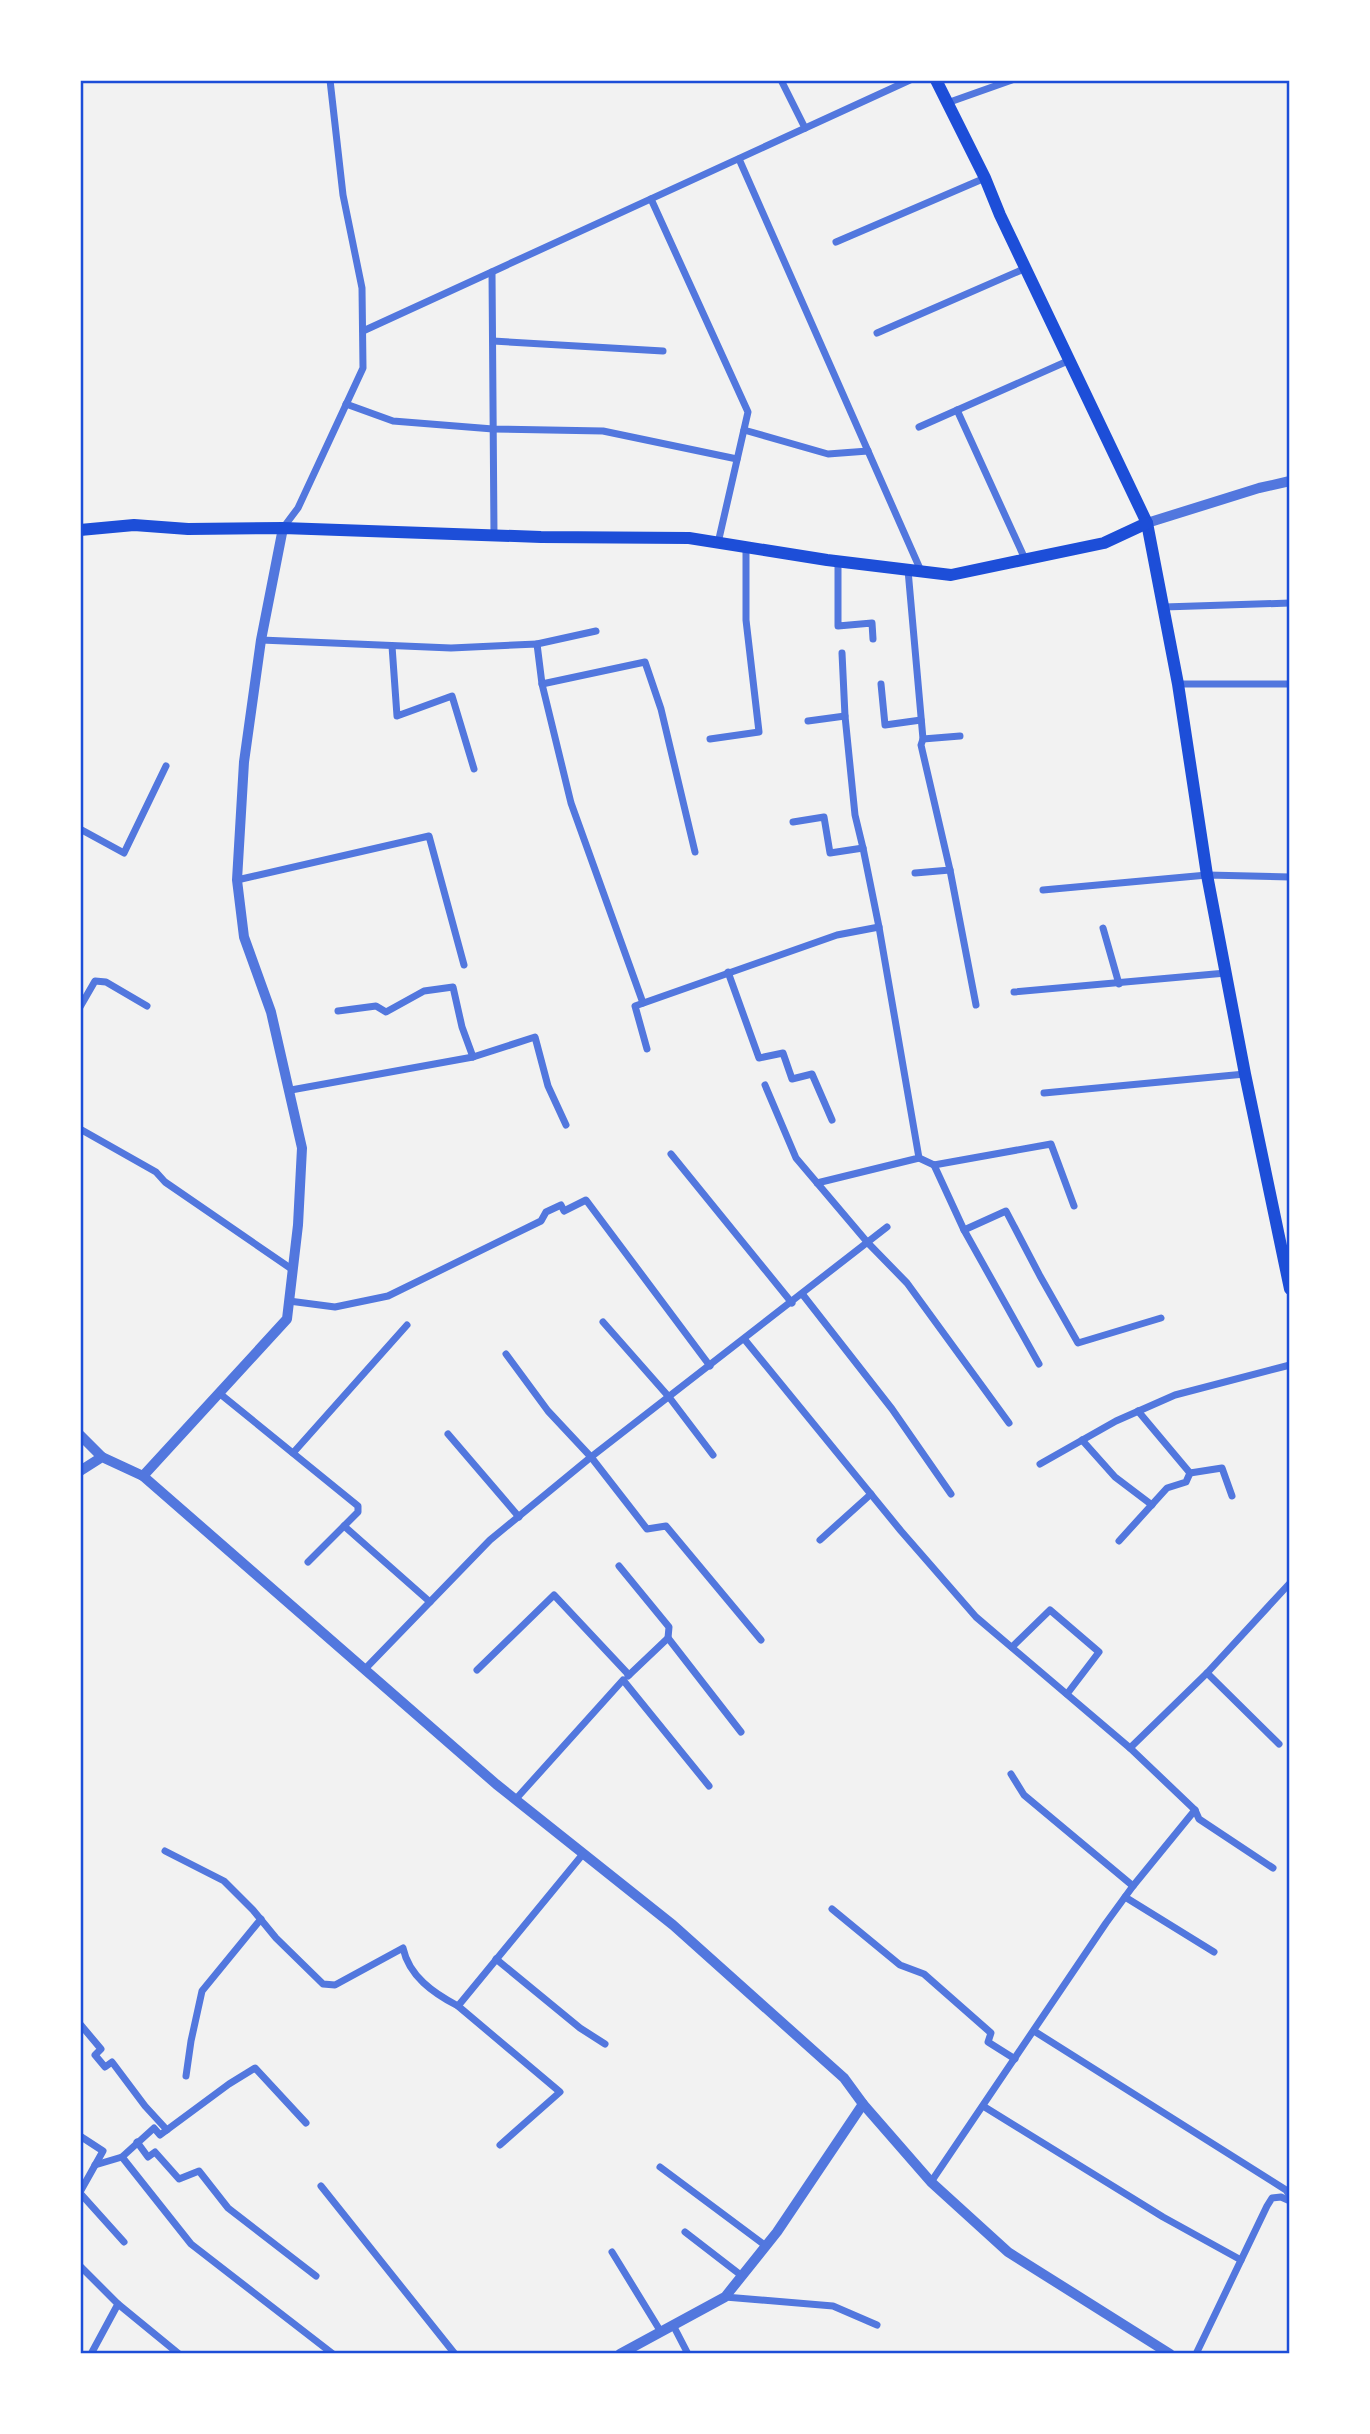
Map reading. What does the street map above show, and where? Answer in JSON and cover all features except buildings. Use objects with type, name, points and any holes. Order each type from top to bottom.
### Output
[{"type":"main road","points":[[936,80],[1147,523],[1178,684],[1207,875],[1245,1074],[1284,1243],[1290,1289]]},
{"type":"main road","points":[[80,530],[134,525],[188,529],[283,528],[676,538],[951,575],[1104,543],[1147,523]]},
{"type":"street","points":[[143,1476],[287,1319],[302,1147],[271,1012],[244,937],[237,880],[244,762],[261,640],[283,528],[298,508],[363,368],[362,288],[343,195],[330,80]]},
{"type":"street","points":[[781,80],[805,128]]},
{"type":"street","points":[[363,331],[909,80]]},
{"type":"street","points":[[947,103],[1012,80]]},
{"type":"street","points":[[739,159],[868,451],[914,570],[923,739],[921,745],[949,858],[976,1005]]},
{"type":"street","points":[[835,242],[985,178]]},
{"type":"street","points":[[651,199],[748,412],[718,543]]},
{"type":"street","points":[[877,333],[1026,268]]},
{"type":"street","points":[[492,272],[494,535]]},
{"type":"street","points":[[492,341],[663,351]]},
{"type":"street","points":[[919,427],[1070,360]]},
{"type":"street","points":[[346,404],[393,421],[493,429],[603,431],[737,459]]},
{"type":"street","points":[[957,410],[1025,559]]},
{"type":"street","points":[[744,430],[828,454],[868,451]]},
{"type":"street","points":[[1147,523],[1290,481]]},
{"type":"street","points":[[710,739],[759,732],[746,620],[746,547]]},
{"type":"street","points":[[838,561],[838,626],[872,624],[873,639]]},
{"type":"street","points":[[1164,607],[1290,603]]},
{"type":"street","points":[[261,640],[451,648],[537,644],[596,631]]},
{"type":"street","points":[[537,644],[542,684],[571,803],[643,1003]]},
{"type":"street","points":[[392,646],[397,716],[452,696],[474,769]]},
{"type":"street","points":[[842,653],[855,815],[879,927],[919,1158]]},
{"type":"street","points":[[542,684],[645,662],[661,709],[695,852]]},
{"type":"street","points":[[881,684],[885,724],[921,720]]},
{"type":"street","points":[[1178,684],[1290,684]]},
{"type":"street","points":[[808,721],[845,716]]},
{"type":"street","points":[[923,739],[960,736]]},
{"type":"street","points":[[80,829],[124,853],[166,766]]},
{"type":"street","points":[[793,822],[824,817],[830,853],[863,848]]},
{"type":"street","points":[[237,880],[429,836],[464,965]]},
{"type":"street","points":[[915,873],[950,870]]},
{"type":"street","points":[[1043,890],[1207,875],[1290,877]]},
{"type":"street","points":[[647,1049],[635,1006],[837,935],[879,927]]},
{"type":"street","points":[[1103,928],[1119,984]]},
{"type":"street","points":[[727,972],[759,1058],[783,1053],[792,1079],[812,1074],[832,1120]]},
{"type":"street","points":[[1014,992],[1226,973]]},
{"type":"street","points":[[80,1007],[95,981],[106,982],[147,1006]]},
{"type":"street","points":[[338,1011],[376,1006],[386,1012],[424,991],[453,986],[473,1057]]},
{"type":"street","points":[[291,1090],[473,1057],[535,1037],[548,1086],[566,1125]]},
{"type":"street","points":[[1044,1093],[1245,1074]]},
{"type":"street","points":[[765,1085],[796,1158],[868,1243],[907,1283],[1009,1423]]},
{"type":"street","points":[[80,1129],[156,1172],[165,1182],[293,1270]]},
{"type":"street","points":[[817,1183],[919,1158],[934,1165],[1052,1144],[1074,1206]]},
{"type":"street","points":[[671,1154],[792,1303]]},
{"type":"street","points":[[934,1165],[964,1230],[1039,1364]]},
{"type":"street","points":[[289,1301],[335,1307],[388,1296],[541,1221],[545,1212],[561,1205],[564,1211],[586,1200],[710,1366]]},
{"type":"street","points":[[964,1230],[1006,1211],[1078,1343],[1161,1318]]},
{"type":"street","points":[[364,1670],[490,1540],[591,1457],[803,1295],[887,1227]]},
{"type":"street","points":[[803,1295],[892,1409],[951,1494]]},
{"type":"street","points":[[603,1322],[669,1397],[713,1455]]},
{"type":"street","points":[[293,1453],[407,1325]]},
{"type":"street","points":[[745,1340],[871,1494],[976,1616],[1130,1748],[1195,1811],[1199,1819],[1273,1868]]},
{"type":"street","points":[[506,1354],[548,1411],[591,1457],[647,1529],[666,1526],[761,1640]]},
{"type":"street","points":[[1040,1464],[1138,1411],[1175,1395],[1290,1365]]},
{"type":"street","points":[[219,1393],[358,1506],[358,1512],[308,1562]]},
{"type":"street","points":[[1138,1411],[1190,1474]]},
{"type":"street","points":[[448,1434],[519,1517]]},
{"type":"street","points":[[80,1435],[102,1457],[143,1476],[515,1800],[673,1925],[844,2078],[863,2104],[931,2182],[1008,2252],[1170,2354]]},
{"type":"street","points":[[1082,1440],[1115,1477],[1152,1505]]},
{"type":"street","points":[[80,1471],[102,1457]]},
{"type":"street","points":[[1190,1474],[1222,1468],[1232,1496]]},
{"type":"street","points":[[1119,1541],[1167,1488],[1186,1482],[1190,1474]]},
{"type":"street","points":[[820,1540],[871,1494]]},
{"type":"street","points":[[344,1526],[430,1602]]},
{"type":"street","points":[[515,1800],[626,1677],[668,1638],[669,1627],[619,1566]]},
{"type":"street","points":[[1130,1748],[1208,1673],[1290,1583]]},
{"type":"street","points":[[477,1670],[554,1595],[626,1677],[709,1786]]},
{"type":"street","points":[[1012,1647],[1050,1609],[1099,1653],[1067,1694]]},
{"type":"street","points":[[668,1638],[741,1732]]},
{"type":"street","points":[[1208,1673],[1279,1744]]},
{"type":"street","points":[[1010,1774],[1024,1795],[1133,1886]]},
{"type":"street","points":[[931,2182],[1125,1897],[1195,1811]]},
{"type":"street","points":[[165,1851],[224,1881],[323,1984],[335,1985],[403,1948],[407,1963],[416,1977],[458,2006],[560,2092],[500,2145]]},
{"type":"street","points":[[458,2006],[583,1854]]},
{"type":"street","points":[[1125,1897],[1214,1952]]},
{"type":"street","points":[[832,1909],[900,1965],[924,1974],[991,2033],[988,2042],[1015,2059]]},
{"type":"street","points":[[186,2076],[202,1992],[261,1919]]},
{"type":"street","points":[[496,1959],[580,2028],[606,2044]]},
{"type":"street","points":[[80,2024],[101,2049],[95,2056],[105,2067],[112,2062],[167,2130]]},
{"type":"street","points":[[1034,2031],[1286,2189],[1290,2199]]},
{"type":"street","points":[[95,2165],[122,2157],[153,2128],[160,2135],[229,2084],[256,2068],[306,2123]]},
{"type":"street","points":[[620,2354],[725,2297],[765,2246],[863,2104]]},
{"type":"street","points":[[983,2106],[1163,2217],[1241,2260]]},
{"type":"street","points":[[80,2136],[103,2151],[80,2193],[124,2242]]},
{"type":"street","points":[[138,2142],[148,2157],[155,2152],[179,2179],[199,2171],[228,2208],[316,2277]]},
{"type":"street","points":[[122,2157],[191,2244],[333,2354]]},
{"type":"street","points":[[660,2167],[765,2246]]},
{"type":"street","points":[[321,2186],[455,2354]]},
{"type":"street","points":[[1196,2354],[1272,2198],[1290,2199]]},
{"type":"street","points":[[685,2232],[742,2276]]},
{"type":"street","points":[[612,2252],[661,2332]]},
{"type":"street","points":[[80,2266],[118,2304],[179,2354]]},
{"type":"street","points":[[725,2297],[833,2306],[877,2325]]},
{"type":"street","points":[[91,2354],[118,2304]]},
{"type":"street","points":[[673,2325],[688,2354]]}]
